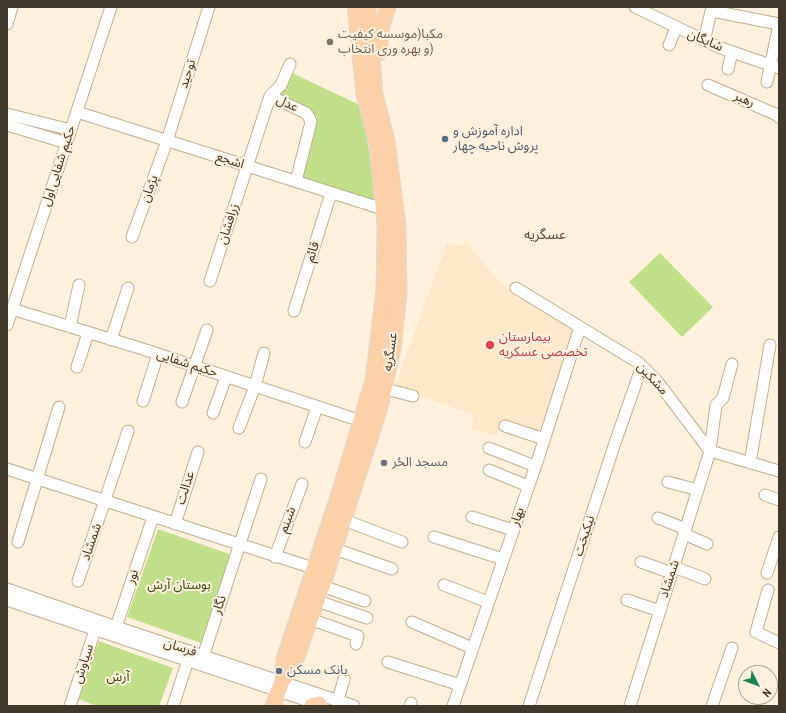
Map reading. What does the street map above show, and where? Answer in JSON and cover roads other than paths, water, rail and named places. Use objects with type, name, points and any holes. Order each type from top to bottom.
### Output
[{"type":"main road","points":[[344,7],[356,25]]},
{"type":"main road","name":"عسگریه","points":[[273,706],[280,686],[284,659],[362,421],[373,380],[384,290],[383,209],[377,144],[364,94],[355,7]]},
{"type":"main road","name":"عسگریه","points":[[280,686],[294,665],[335,548],[386,389],[393,349],[399,293],[398,226],[387,141],[376,94],[368,7]]},
{"type":"main road","points":[[376,94],[382,26],[388,7]]},
{"type":"street","points":[[7,24],[12,7]]},
{"type":"street","name":"حکیم شفایی اول","points":[[7,325],[111,7]]},
{"type":"street","name":"توحید","points":[[167,141],[209,7]]},
{"type":"street","name":"شایگان","points":[[635,7],[704,41],[775,66]]},
{"type":"street","points":[[704,41],[712,9],[779,24],[775,66],[767,82]]},
{"type":"street","points":[[669,46],[676,28]]},
{"type":"street","points":[[728,69],[732,52]]},
{"type":"street","points":[[270,96],[280,85],[290,64]]},
{"type":"street","name":"رهبر","points":[[708,85],[776,114],[779,117]]},
{"type":"street","name":"عدل","points":[[248,166],[270,96],[306,113],[309,117],[310,122],[296,182]]},
{"type":"street","name":"اشجع","points":[[77,112],[383,209]]},
{"type":"street","points":[[7,114],[71,130]]},
{"type":"street","points":[[7,125],[67,143]]},
{"type":"street","name":"پژمان","points":[[132,237],[167,141]]},
{"type":"street","name":"زرافشان","points":[[210,281],[248,166]]},
{"type":"street","name":"قائم","points":[[294,311],[331,193]]},
{"type":"street","points":[[70,327],[79,285]]},
{"type":"street","points":[[111,340],[128,288]]},
{"type":"street","name":"مشکین","points":[[516,288],[642,366],[657,380],[710,451]]},
{"type":"street","name":"حکیم شفایی","points":[[12,309],[158,354],[362,421]]},
{"type":"street","name":"بهار","points":[[453,706],[535,466],[580,327]]},
{"type":"street","points":[[182,402],[208,330]]},
{"type":"street","points":[[76,367],[88,332]]},
{"type":"street","points":[[750,463],[770,345]]},
{"type":"street","points":[[238,428],[255,386],[264,353]]},
{"type":"street","points":[[143,401],[158,354]]},
{"type":"street","name":"شمشاد","points":[[630,706],[710,451],[716,405],[723,398],[732,364]]},
{"type":"street","name":"نیکبخت","points":[[528,706],[642,366]]},
{"type":"street","points":[[213,412],[226,377]]},
{"type":"street","points":[[386,389],[413,396]]},
{"type":"street","points":[[18,542],[59,407]]},
{"type":"street","points":[[305,442],[317,407]]},
{"type":"street","points":[[505,426],[544,439]]},
{"type":"street","points":[[106,502],[128,431]]},
{"type":"street","points":[[488,448],[535,466]]},
{"type":"street","points":[[710,451],[779,471]]},
{"type":"street","name":"عدالت","points":[[175,524],[198,452]]},
{"type":"street","points":[[7,469],[240,546],[313,568]]},
{"type":"street","points":[[489,470],[528,486]]},
{"type":"street","name":"نگار","points":[[201,660],[262,479]]},
{"type":"street","points":[[668,482],[698,490]]},
{"type":"street","name":"شبنم","points":[[275,557],[302,484]]},
{"type":"street","points":[[765,495],[779,500]]},
{"type":"street","name":"شمشاد","points":[[78,581],[106,502]]},
{"type":"street","name":"نور","points":[[115,632],[153,517]]},
{"type":"street","points":[[472,517],[513,530]]},
{"type":"street","points":[[658,518],[707,544]]},
{"type":"street","points":[[344,520],[402,542]]},
{"type":"street","points":[[434,537],[503,559]]},
{"type":"street","points":[[767,573],[779,537]]},
{"type":"street","points":[[335,548],[392,570]]},
{"type":"street","points":[[641,562],[705,579]]},
{"type":"street","points":[[444,585],[488,602]]},
{"type":"street","points":[[322,586],[365,601]]},
{"type":"street","name":"فرسان","points":[[7,589],[97,626]]},
{"type":"street","points":[[768,590],[756,632],[779,643]]},
{"type":"street","name":"فرسان","points":[[7,600],[97,626],[280,686],[338,700],[354,706]]},
{"type":"street","points":[[627,600],[660,611]]},
{"type":"street","points":[[317,601],[367,618]]},
{"type":"street","points":[[310,619],[358,636],[356,644]]},
{"type":"street","points":[[412,622],[472,648]]},
{"type":"street","name":"سیاوش","points":[[70,706],[97,626]]},
{"type":"street","points":[[712,706],[732,648]]},
{"type":"street","points":[[173,706],[189,656]]},
{"type":"street","points":[[388,662],[460,685]]},
{"type":"street","points":[[338,700],[344,679]]},
{"type":"street","name":"فرسان","points":[[280,686],[319,705]]},
{"type":"place","name":"مکبا(موسسه کیفیت و بهره وری انتخاب)","points":[[330,42]]},
{"type":"place","name":"اداره آموزش و پروش ناحیه چهار","points":[[445,139]]},
{"type":"place","name":"بیمارستان تخصصی عسکریه","points":[[490,345]]},
{"type":"place","name":"مسجد الحُر","points":[[384,463]]},
{"type":"place","name":"بانک مسکن","points":[[279,671]]},
{"type":"district","name":"عسگریه","points":[[545,235]]},
{"type":"park label","name":"بوستان آرش","points":[[179,586]]},
{"type":"park label","name":"آرش","points":[[118,678]]}]
